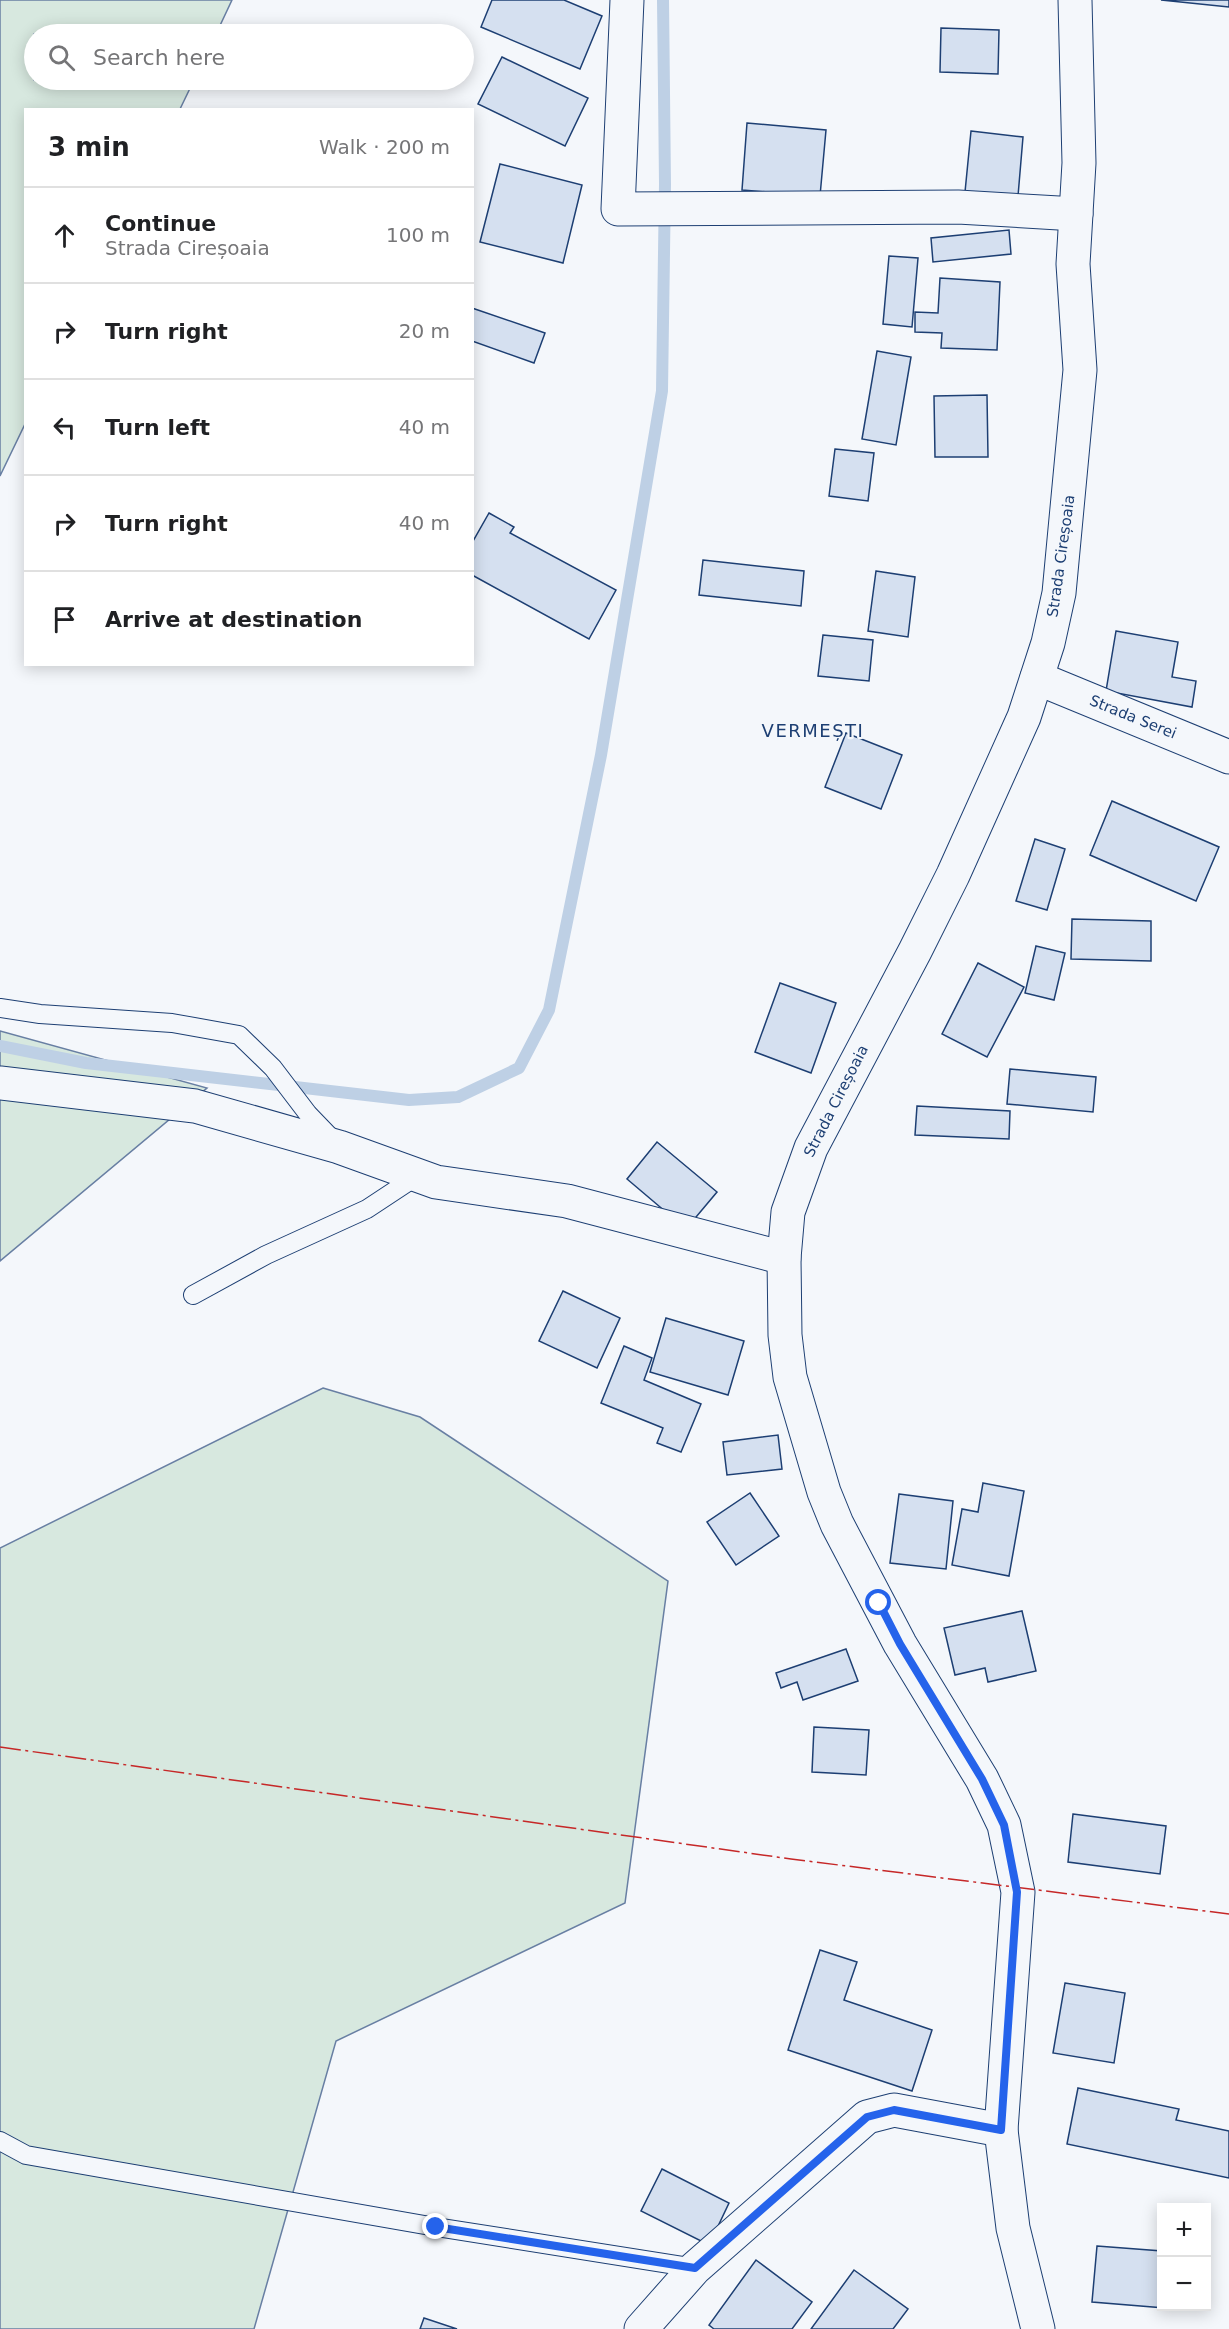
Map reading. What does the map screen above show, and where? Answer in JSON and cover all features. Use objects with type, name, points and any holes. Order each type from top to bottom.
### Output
[{"type":"street","points":[[627,0],[618,209],[958,207],[1076,214]]},
{"type":"street","name":"Strada Cireșoaia","points":[[1038,2329],[1013,2228],[1001,2130],[1017,1892],[1004,1825],[982,1779],[900,1644],[837,1524],[824,1492],[790,1377],[785,1335],[784,1258],[788,1212],[811,1148],[953,875],[1024,717],[1037,678],[1059,593],[1070,498],[1080,370],[1073,264],[1079,163],[1075,0]]},
{"type":"street","name":"Strada Serei","points":[[1037,678],[1229,757]]},
{"type":"street","points":[[0,1083],[195,1106],[339,1147],[436,1182],[567,1201],[784,1258]]},
{"type":"street","points":[[641,2329],[695,2268],[867,2117],[894,2110],[1001,2130]]},
{"type":"lane","points":[[0,1008],[40,1014],[172,1023],[239,1035],[273,1068],[308,1114],[339,1147]]},
{"type":"lane","points":[[194,1296],[266,1255],[367,1209],[417,1176]]},
{"type":"lane","points":[[0,2141],[26,2156],[436,2227],[695,2268]]},
{"type":"shaded area","points":[[0,0],[232,0],[221,24],[24,24],[24,90],[189,90],[180,108],[24,108],[24,426],[0,476]]},
{"type":"shaded area","points":[[0,1031],[207,1088],[0,1261]]},
{"type":"shaded area","points":[[323,1388],[420,1417],[668,1581],[625,1903],[336,2041],[254,2329],[0,2329],[0,1548]]},
{"type":"building","points":[[492,0],[564,0],[602,16],[580,69],[481,27]]},
{"type":"building","points":[[1161,0],[1229,0],[1229,7]]},
{"type":"building","points":[[941,28],[999,30],[998,74],[940,72]]},
{"type":"building","points":[[502,57],[588,98],[565,146],[478,104]]},
{"type":"building","points":[[747,123],[826,130],[820,196],[742,190]]},
{"type":"building","points":[[971,131],[1023,137],[1018,196],[965,192]]},
{"type":"building","points":[[500,164],[582,185],[563,263],[480,242]]},
{"type":"building","points":[[1009,230],[1011,254],[933,262],[931,238]]},
{"type":"building","points":[[889,256],[918,258],[912,327],[883,324]]},
{"type":"building","points":[[940,278],[1000,282],[997,350],[941,348],[942,333],[915,332],[915,312],[938,313]]},
{"type":"building","points":[[474,309],[545,333],[534,363],[474,342]]},
{"type":"building","points":[[877,351],[911,357],[896,445],[862,439]]},
{"type":"building","points":[[987,395],[988,457],[935,457],[934,396]]},
{"type":"building","points":[[835,449],[874,453],[868,501],[829,496]]},
{"type":"building","points":[[489,513],[514,527],[510,533],[616,590],[589,639],[474,576],[474,539]]},
{"type":"building","points":[[703,560],[804,571],[801,606],[699,595]]},
{"type":"building","points":[[876,571],[915,577],[908,637],[868,631]]},
{"type":"building","points":[[1116,631],[1178,642],[1172,677],[1196,681],[1192,707],[1106,691]]},
{"type":"building","points":[[823,635],[873,640],[869,681],[818,676]]},
{"type":"building","points":[[846,733],[902,755],[881,809],[825,787]]},
{"type":"building","points":[[1112,801],[1219,847],[1196,901],[1090,855]]},
{"type":"building","points":[[1035,839],[1065,849],[1047,910],[1016,901]]},
{"type":"building","points":[[1072,919],[1151,921],[1151,961],[1071,959]]},
{"type":"building","points":[[1036,946],[1065,953],[1054,1000],[1025,993]]},
{"type":"building","points":[[978,963],[1024,987],[987,1057],[942,1034]]},
{"type":"building","points":[[780,983],[836,1003],[811,1073],[755,1052]]},
{"type":"building","points":[[1010,1069],[1096,1077],[1093,1112],[1007,1104]]},
{"type":"building","points":[[917,1106],[1010,1111],[1009,1139],[915,1135]]},
{"type":"building","points":[[657,1142],[717,1192],[686,1229],[627,1179]]},
{"type":"building","points":[[563,1291],[620,1318],[597,1368],[539,1341]]},
{"type":"building","points":[[666,1318],[744,1341],[728,1395],[650,1372]]},
{"type":"building","points":[[624,1346],[652,1358],[644,1380],[701,1404],[681,1452],[657,1443],[663,1428],[601,1403]]},
{"type":"building","points":[[778,1435],[782,1469],[727,1475],[723,1442]]},
{"type":"building","points":[[983,1483],[1024,1491],[1009,1576],[952,1565],[962,1509],[978,1512]]},
{"type":"building","points":[[750,1493],[779,1536],[736,1565],[707,1522]]},
{"type":"building","points":[[899,1494],[953,1501],[946,1569],[890,1563]]},
{"type":"building","points":[[1022,1611],[1036,1671],[988,1682],[985,1668],[955,1675],[944,1628]]},
{"type":"building","points":[[846,1649],[858,1681],[803,1700],[797,1682],[781,1688],[776,1673]]},
{"type":"building","points":[[814,1727],[869,1730],[866,1775],[812,1772]]},
{"type":"building","points":[[1073,1814],[1166,1826],[1160,1874],[1068,1862]]},
{"type":"building","points":[[820,1950],[857,1962],[844,2000],[932,2030],[912,2091],[788,2050]]},
{"type":"building","points":[[1065,1983],[1125,1993],[1114,2063],[1053,2053]]},
{"type":"building","points":[[1078,2088],[1179,2109],[1176,2120],[1229,2131],[1229,2178],[1067,2144]]},
{"type":"building","points":[[662,2169],[729,2203],[709,2245],[641,2211]]},
{"type":"building","points":[[1097,2246],[1157,2251],[1157,2307],[1092,2302]]},
{"type":"building","points":[[756,2260],[812,2302],[792,2329],[714,2329],[709,2325]]},
{"type":"building","points":[[854,2270],[908,2309],[893,2329],[811,2329]]},
{"type":"building","points":[[424,2318],[457,2329],[420,2329]]},
{"type":"waterway","points":[[0,1046],[86,1063],[409,1100],[458,1097],[519,1068],[549,1010],[601,755],[662,391],[665,184],[663,0]]},
{"type":"power","points":[[0,1747],[791,1859],[1229,1914]]},
{"type":"district","name":"VERMEȘTI","points":[[813,730]]},
{"type":"route","points":[[436,2227],[695,2268],[867,2117],[894,2110],[1001,2130],[1017,1892],[1004,1825],[982,1779],[900,1644],[879,1603]]}]
